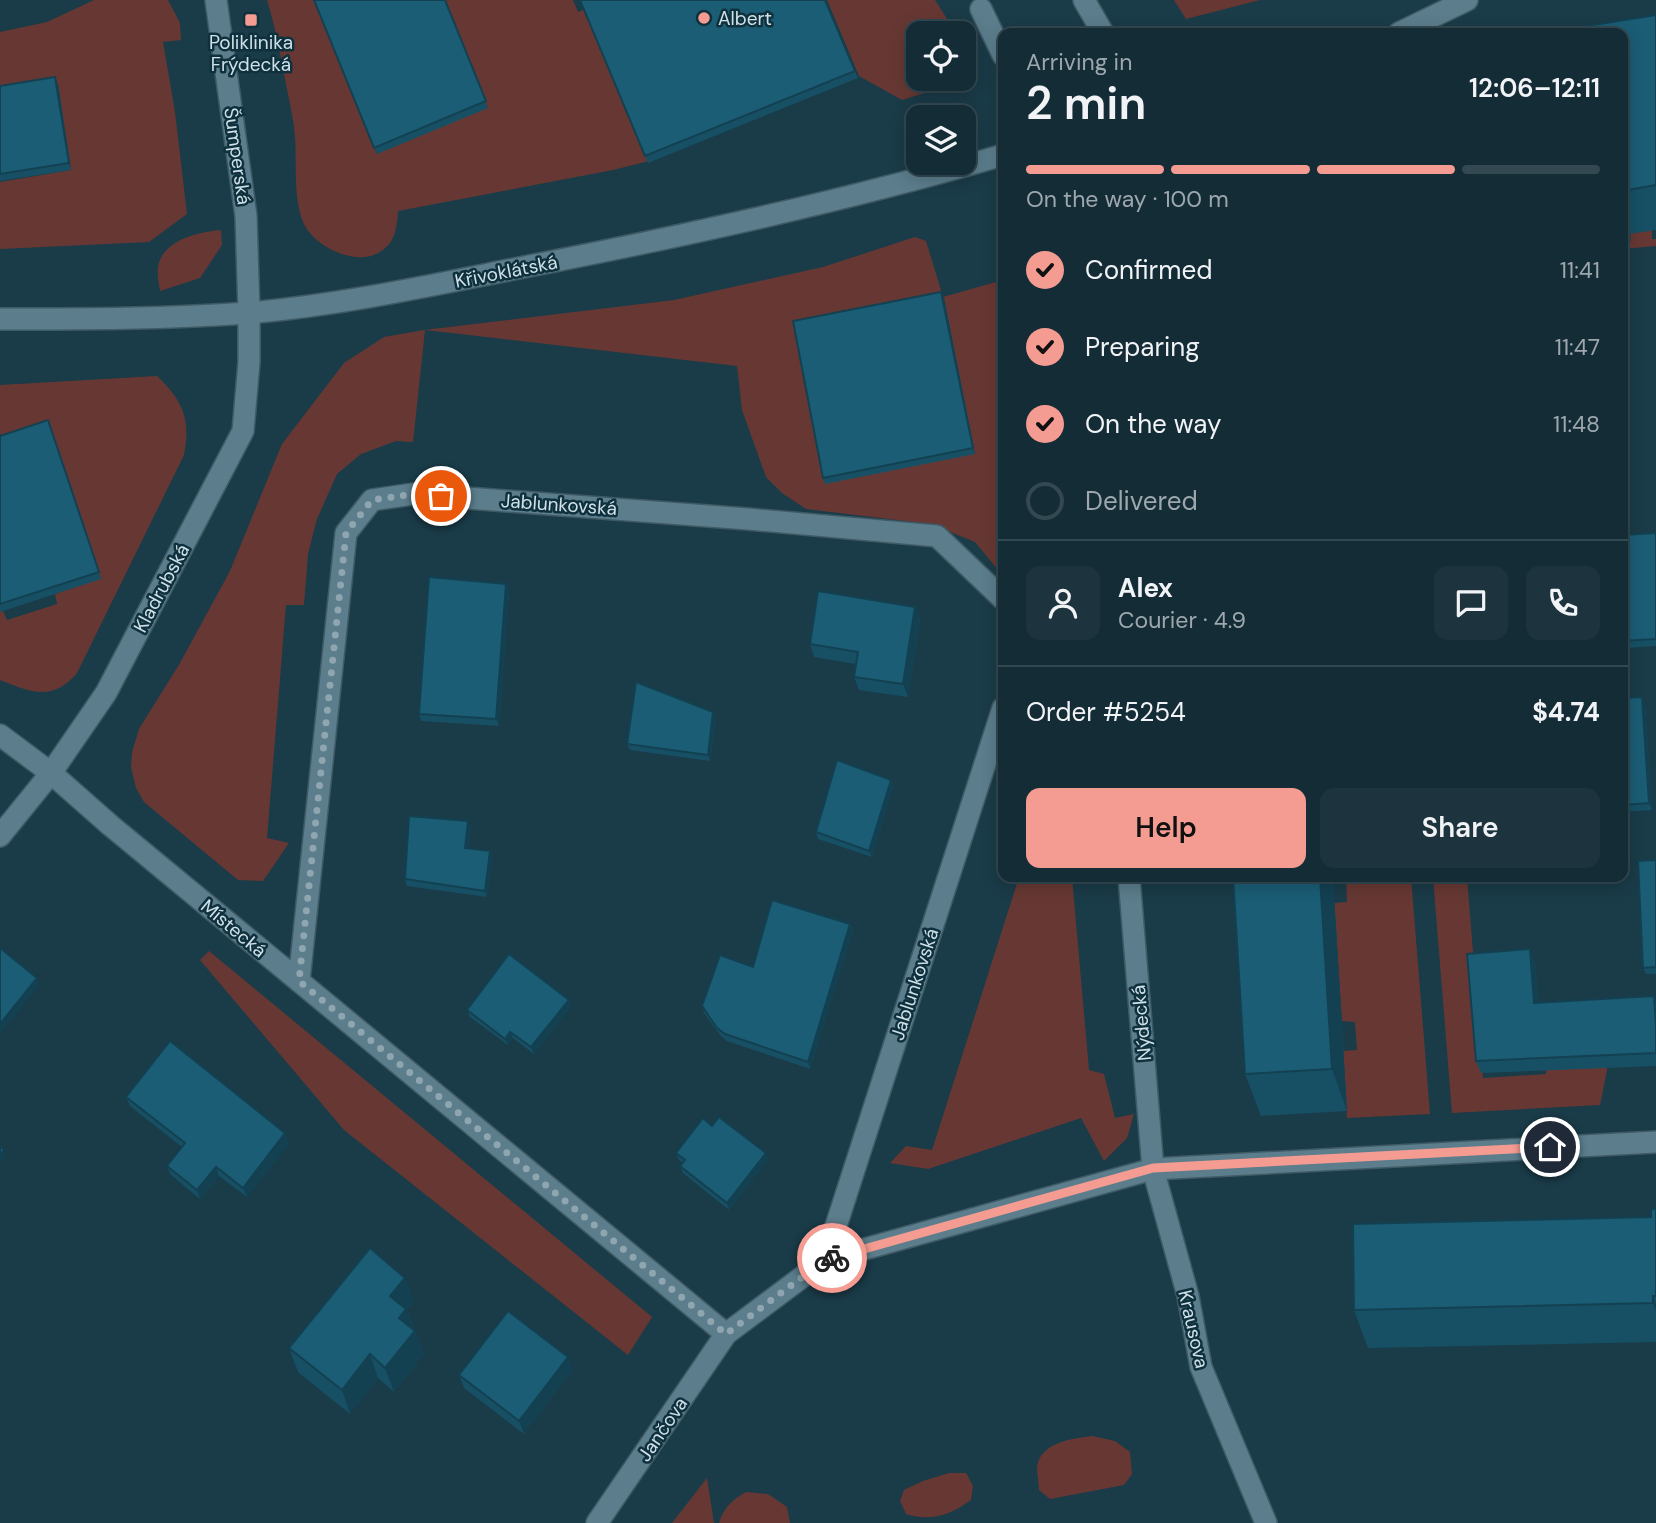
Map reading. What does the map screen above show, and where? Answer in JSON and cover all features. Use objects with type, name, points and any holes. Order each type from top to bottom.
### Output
[{"type":"street","name":"Šumperská","points":[[216,0],[246,216],[249,312]]},
{"type":"street","points":[[1084,0],[1100,28]]},
{"type":"street","points":[[1409,28],[1467,0]]},
{"type":"street","points":[[981,9],[998,45]]},
{"type":"street","name":"Křivoklátská","points":[[0,319],[145,319],[249,312],[359,299],[657,242],[945,172],[998,156]]},
{"type":"street","name":"Kladrubská","points":[[0,836],[51,773],[106,692],[243,431],[249,312]]},
{"type":"street","name":"Jablunkovská","points":[[299,981],[346,533],[372,500],[413,494],[937,536],[998,594]]},
{"type":"street","name":"Jablunkovská","points":[[825,1260],[998,724]]},
{"type":"street","name":"Místecká","points":[[0,735],[51,773],[110,825],[726,1334]]},
{"type":"street","name":"Nýdecká","points":[[1129,882],[1153,1168]]},
{"type":"street","points":[[726,1334],[825,1260],[1153,1168],[1656,1142]]},
{"type":"street","name":"Krausova","points":[[1153,1168],[1188,1296],[1201,1367],[1266,1523]]},
{"type":"street","name":"Jančova","points":[[597,1523],[726,1334]]},
{"type":"shaded area","points":[[94,0],[168,0],[180,23],[181,40],[163,42],[175,112],[187,214],[149,242],[0,249],[0,182],[71,170],[0,93],[0,32],[47,22]]},
{"type":"shaded area","points":[[267,0],[314,0],[377,154],[444,0],[573,0],[578,12],[585,9],[649,161],[398,211],[394,234],[389,244],[380,252],[359,257],[337,252],[308,231],[300,212],[293,119]]},
{"type":"shaded area","points":[[827,0],[935,0],[948,21],[906,21],[906,91],[931,91],[902,100],[859,76]]},
{"type":"shaded area","points":[[1174,0],[1260,0],[1186,19]]},
{"type":"shaded area","points":[[221,230],[222,245],[200,278],[160,291],[158,268],[161,258],[173,244],[202,233]]},
{"type":"shaded area","points":[[1652,230],[1652,239],[1656,239],[1656,246],[1628,248],[1630,232]]},
{"type":"shaded area","points":[[915,237],[926,241],[943,297],[998,281],[998,570],[975,542],[930,524],[806,509],[782,493],[766,477],[742,410],[737,366],[425,330],[413,442],[396,441],[361,454],[337,474],[317,519],[308,554],[304,605],[286,605],[267,838],[289,843],[263,881],[238,880],[144,802],[136,788],[131,767],[132,752],[139,729],[180,663],[230,571],[282,444],[344,363],[384,337],[424,330],[674,300],[823,267]]},
{"type":"shaded area","points":[[157,376],[179,402],[183,411],[186,431],[184,455],[77,673],[59,688],[41,692],[0,680],[0,612],[3,611],[7,620],[57,604],[55,594],[101,578],[4,441],[0,433],[0,385]]},
{"type":"shaded area","points":[[1017,882],[1072,882],[1089,1070],[1104,1074],[1115,1118],[1134,1114],[1127,1138],[1104,1161],[1081,1118],[928,1169],[890,1163],[906,1146],[932,1150]]},
{"type":"shaded area","points":[[1346,882],[1411,882],[1430,1114],[1347,1118],[1343,1051],[1357,1050],[1355,1022],[1342,1021],[1334,903],[1347,902]]},
{"type":"shaded area","points":[[1433,882],[1467,882],[1483,1078],[1546,1074],[1542,1017],[1604,1012],[1607,1070],[1600,1105],[1452,1113]]},
{"type":"shaded area","points":[[209,951],[652,1317],[628,1355],[344,1130],[200,960]]},
{"type":"shaded area","points":[[1092,1436],[1115,1441],[1130,1452],[1132,1474],[1124,1485],[1050,1499],[1039,1490],[1037,1467],[1044,1452],[1058,1443]]},
{"type":"shaded area","points":[[949,1473],[966,1473],[973,1486],[971,1500],[940,1516],[906,1514],[900,1501],[904,1490]]},
{"type":"shaded area","points":[[707,1478],[714,1523],[672,1523]]},
{"type":"shaded area","points":[[746,1492],[768,1494],[787,1507],[790,1523],[719,1523],[729,1504]]},
{"type":"building","points":[[314,0],[445,0],[486,101],[374,148]]},
{"type":"building","points":[[580,0],[825,0],[855,71],[645,156]]},
{"type":"building","points":[[1656,15],[1656,185],[1628,190],[1628,28],[1574,28]]},
{"type":"building","points":[[55,77],[69,163],[0,174],[0,86]]},
{"type":"building","points":[[941,292],[973,448],[823,478],[793,321]]},
{"type":"building","points":[[48,420],[99,572],[0,604],[0,436]]},
{"type":"building","points":[[1656,533],[1656,639],[1628,641],[1628,535]]},
{"type":"building","points":[[429,577],[506,584],[496,719],[419,714]]},
{"type":"building","points":[[818,591],[915,607],[903,684],[854,677],[858,652],[810,644]]},
{"type":"building","points":[[636,682],[713,712],[708,755],[627,744]]},
{"type":"building","points":[[1642,697],[1649,803],[1628,805],[1628,698]]},
{"type":"building","points":[[837,760],[891,780],[869,851],[816,832]]},
{"type":"building","points":[[409,816],[468,821],[465,848],[490,851],[485,891],[405,879]]},
{"type":"building","points":[[1656,860],[1656,967],[1643,968],[1638,861]]},
{"type":"building","points":[[1233,882],[1320,882],[1332,1069],[1245,1074]]},
{"type":"building","points":[[772,900],[850,924],[808,1062],[725,1034],[717,1028],[702,1006],[720,955],[753,967]]},
{"type":"building","points":[[0,948],[37,978],[0,1024]]},
{"type":"building","points":[[1530,949],[1534,1003],[1654,996],[1656,1053],[1476,1061],[1467,954]]},
{"type":"building","points":[[509,954],[569,1000],[531,1047],[510,1032],[505,1039],[467,1010]]},
{"type":"building","points":[[170,1041],[285,1133],[243,1188],[216,1167],[197,1190],[167,1166],[185,1143],[126,1097]]},
{"type":"building","points":[[719,1117],[766,1153],[727,1203],[680,1166],[685,1160],[676,1153],[703,1118],[712,1126]]},
{"type":"building","points":[[1651,1209],[1656,1209],[1656,1296],[1653,1296],[1653,1303],[1354,1310],[1353,1224],[1651,1217]]},
{"type":"building","points":[[370,1248],[405,1278],[390,1296],[406,1309],[399,1318],[415,1331],[385,1368],[370,1354],[342,1390],[289,1348]]},
{"type":"building","points":[[508,1311],[568,1357],[519,1421],[459,1375]]},
{"type":"way so far","points":[[441,496],[413,494],[372,500],[346,533],[299,981],[726,1334],[825,1260],[832,1258]]},
{"type":"place","name":"Albert","points":[[704,18]]},
{"type":"place","name":"Poliklinika Frýdecká","points":[[251,20]]},
{"type":"route","points":[[832,1258],[1153,1168],[1550,1147]]}]
